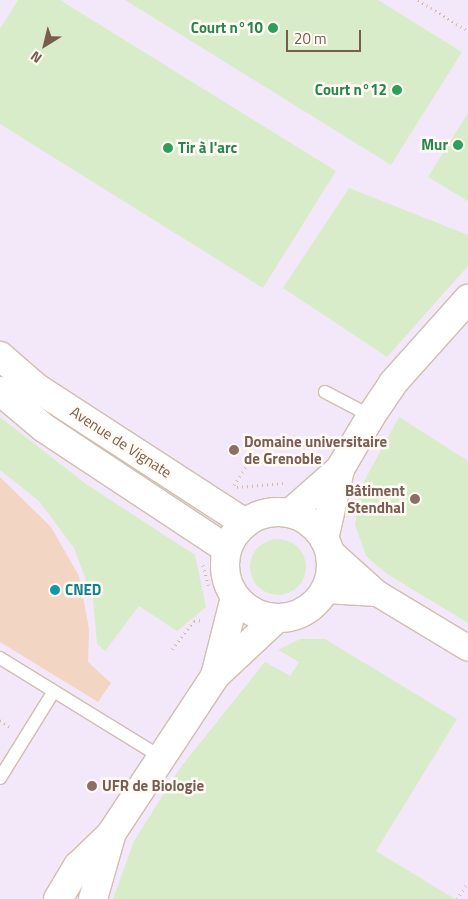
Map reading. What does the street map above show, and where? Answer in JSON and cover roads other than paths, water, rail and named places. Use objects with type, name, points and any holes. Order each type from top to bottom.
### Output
[{"type":"street","points":[[290,513],[340,469],[393,383],[468,299]]},
{"type":"street","name":"Avenue de Vignate","points":[[0,356],[37,388],[246,522]]},
{"type":"street","name":"Avenue de Vignate","points":[[0,391],[44,428],[227,549]]},
{"type":"street","points":[[223,596],[260,616],[276,618],[308,609],[325,590],[330,577],[327,545],[340,469]]},
{"type":"street","points":[[215,676],[223,596],[227,582],[227,549],[246,522],[274,512],[290,513],[304,519],[327,545],[377,593],[468,648]]},
{"type":"street","points":[[325,590],[377,593]]},
{"type":"street","points":[[58,899],[78,866],[111,834],[215,676],[276,618]]},
{"type":"street","points":[[93,899],[111,834]]},
{"type":"lane","points":[[325,392],[371,416]]},
{"type":"lane","points":[[0,658],[161,757]]},
{"type":"lane","points":[[0,778],[54,691]]},
{"type":"place","name":"Court n°10","points":[[273,28]]},
{"type":"place","name":"Court n°12","points":[[397,90]]},
{"type":"place","name":"Mur","points":[[458,145]]},
{"type":"place","name":"Tir à l'arc","points":[[168,148]]},
{"type":"place","name":"Domaine universitaire de Grenoble","points":[[234,450]]},
{"type":"place","name":"Bâtiment Stendhal","points":[[415,499]]},
{"type":"place","name":"CNED","points":[[55,590]]},
{"type":"place","name":"UFR de Biologie","points":[[92,786]]}]
